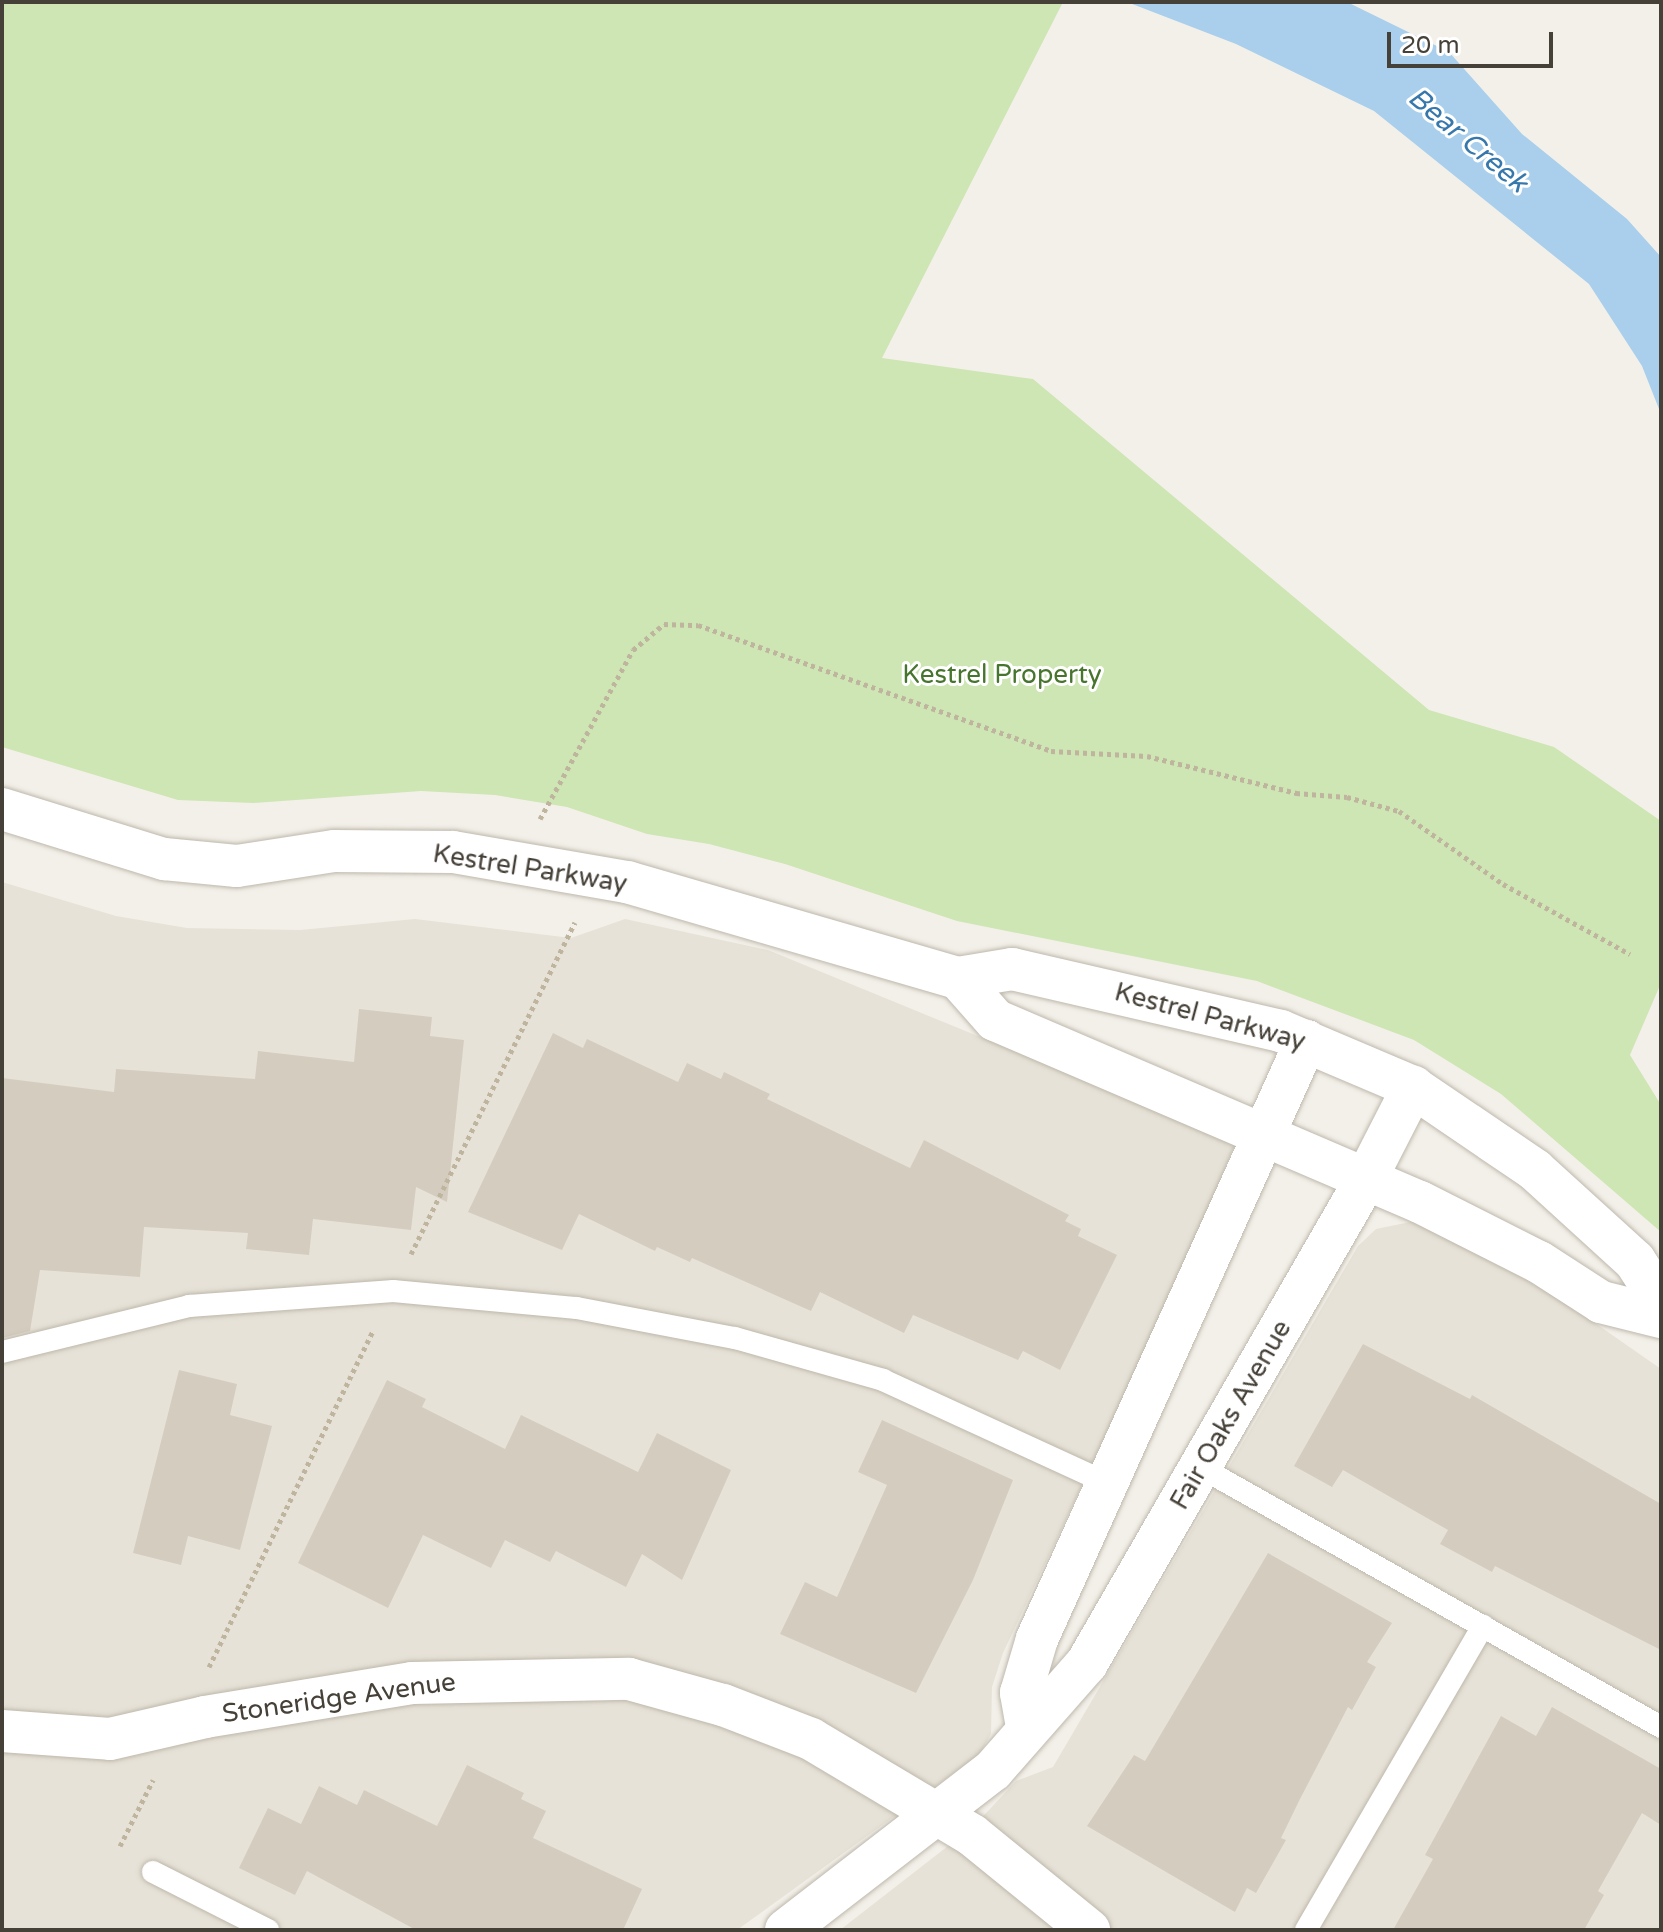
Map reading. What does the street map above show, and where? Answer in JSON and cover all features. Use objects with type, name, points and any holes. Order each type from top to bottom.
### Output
[{"type":"street","name":"Kestrel Parkway","points":[[2,809],[164,859],[237,866],[334,851],[453,852],[514,865],[627,882],[958,978],[1012,969],[1173,1004],[1306,1041],[1413,1087],[1535,1170],[1635,1261],[1661,1302]]},
{"type":"street","points":[[958,978],[995,1020],[1420,1202],[1539,1262],[1601,1302],[1661,1317]]},
{"type":"street","points":[[1027,1727],[1021,1693],[1037,1639],[1306,1041]]},
{"type":"street","name":"Fair Oaks Avenue","points":[[786,1930],[993,1770],[1027,1727],[1087,1663],[1365,1181],[1413,1087]]},
{"type":"street","name":"Stoneridge Avenue","points":[[2,1731],[110,1739],[182,1722],[412,1683],[629,1679],[723,1705],[811,1739],[938,1814],[1089,1930]]},
{"type":"lane","points":[[2,1352],[189,1306],[393,1291],[577,1308],[735,1338],[883,1380],[1107,1483]]},
{"type":"lane","points":[[1200,1467],[1661,1727]]},
{"type":"lane","points":[[1306,1930],[1483,1626]]},
{"type":"lane","points":[[153,1872],[268,1930]]},
{"type":"path","points":[[514,865],[633,650],[664,624],[698,625],[1051,751],[1147,756],[1296,793],[1347,797],[1399,811],[1503,884],[1630,954]]},
{"type":"path","points":[[113,1861],[597,878]]},
{"type":"shaded area","points":[[2,882],[116,916],[187,928],[300,930],[415,919],[571,938],[625,919],[768,950],[1236,1142],[1180,1277],[1003,1653],[992,1687],[991,1734],[979,1755],[737,1930],[2,1930]]},
{"type":"shaded area","points":[[1420,1220],[1562,1300],[1661,1369],[1661,1930],[840,1930],[975,1825],[1016,1781],[1053,1767],[1358,1246],[1376,1229]]},
{"type":"green space","name":"Kestrel Property","points":[[2,2],[1063,2],[882,358],[1033,379],[1429,710],[1554,747],[1661,821],[1661,983],[1630,1055],[1661,1105],[1661,1232],[1501,1094],[1414,1040],[1257,981],[957,921],[785,864],[709,844],[647,834],[567,807],[495,795],[421,791],[253,803],[178,800],[2,747]]},
{"type":"water","name":"Bear Creek","points":[[1127,2],[1347,2],[1449,52],[1522,134],[1627,219],[1661,257],[1661,414],[1642,366],[1589,284],[1374,111],[1236,44]]},
{"type":"building","points":[[359,1009],[432,1017],[430,1036],[464,1040],[447,1202],[416,1187],[411,1230],[313,1219],[309,1255],[246,1249],[248,1233],[144,1227],[140,1277],[40,1270],[30,1331],[2,1338],[2,1078],[114,1092],[116,1069],[255,1079],[258,1051],[354,1062]]},
{"type":"building","points":[[553,1033],[583,1048],[587,1039],[678,1082],[687,1063],[721,1079],[724,1072],[770,1094],[767,1099],[910,1168],[924,1140],[1069,1215],[1065,1221],[1081,1229],[1078,1236],[1117,1255],[1060,1370],[1023,1351],[1018,1360],[913,1315],[904,1333],[820,1292],[811,1311],[692,1258],[690,1262],[657,1247],[655,1251],[579,1214],[562,1250],[468,1212]]},
{"type":"building","points":[[1363,1344],[1470,1399],[1472,1395],[1661,1504],[1661,1650],[1495,1566],[1492,1572],[1440,1544],[1448,1530],[1343,1470],[1332,1487],[1294,1466]]},
{"type":"building","points":[[179,1370],[237,1384],[230,1415],[272,1426],[240,1550],[188,1536],[181,1565],[133,1553]]},
{"type":"building","points":[[387,1380],[426,1399],[422,1407],[505,1449],[521,1415],[638,1472],[657,1433],[731,1470],[682,1580],[642,1554],[626,1587],[556,1551],[550,1562],[505,1540],[491,1568],[423,1535],[388,1608],[298,1563]]},
{"type":"building","points":[[882,1420],[1013,1480],[973,1580],[916,1693],[780,1634],[805,1582],[837,1597],[887,1485],[858,1472]]},
{"type":"building","points":[[1268,1553],[1392,1623],[1367,1662],[1376,1667],[1352,1710],[1348,1707],[1300,1799],[1281,1838],[1286,1840],[1256,1893],[1247,1888],[1235,1912],[1087,1826],[1134,1755],[1145,1761]]},
{"type":"building","points":[[1552,1707],[1661,1769],[1661,1825],[1642,1813],[1598,1891],[1604,1895],[1584,1930],[1393,1930],[1433,1859],[1425,1855],[1501,1716],[1536,1736]]},
{"type":"building","points":[[467,1765],[524,1793],[521,1799],[546,1811],[533,1838],[642,1889],[623,1930],[416,1930],[307,1871],[295,1895],[239,1868],[268,1808],[301,1824],[319,1786],[357,1805],[364,1790],[437,1826]]}]
